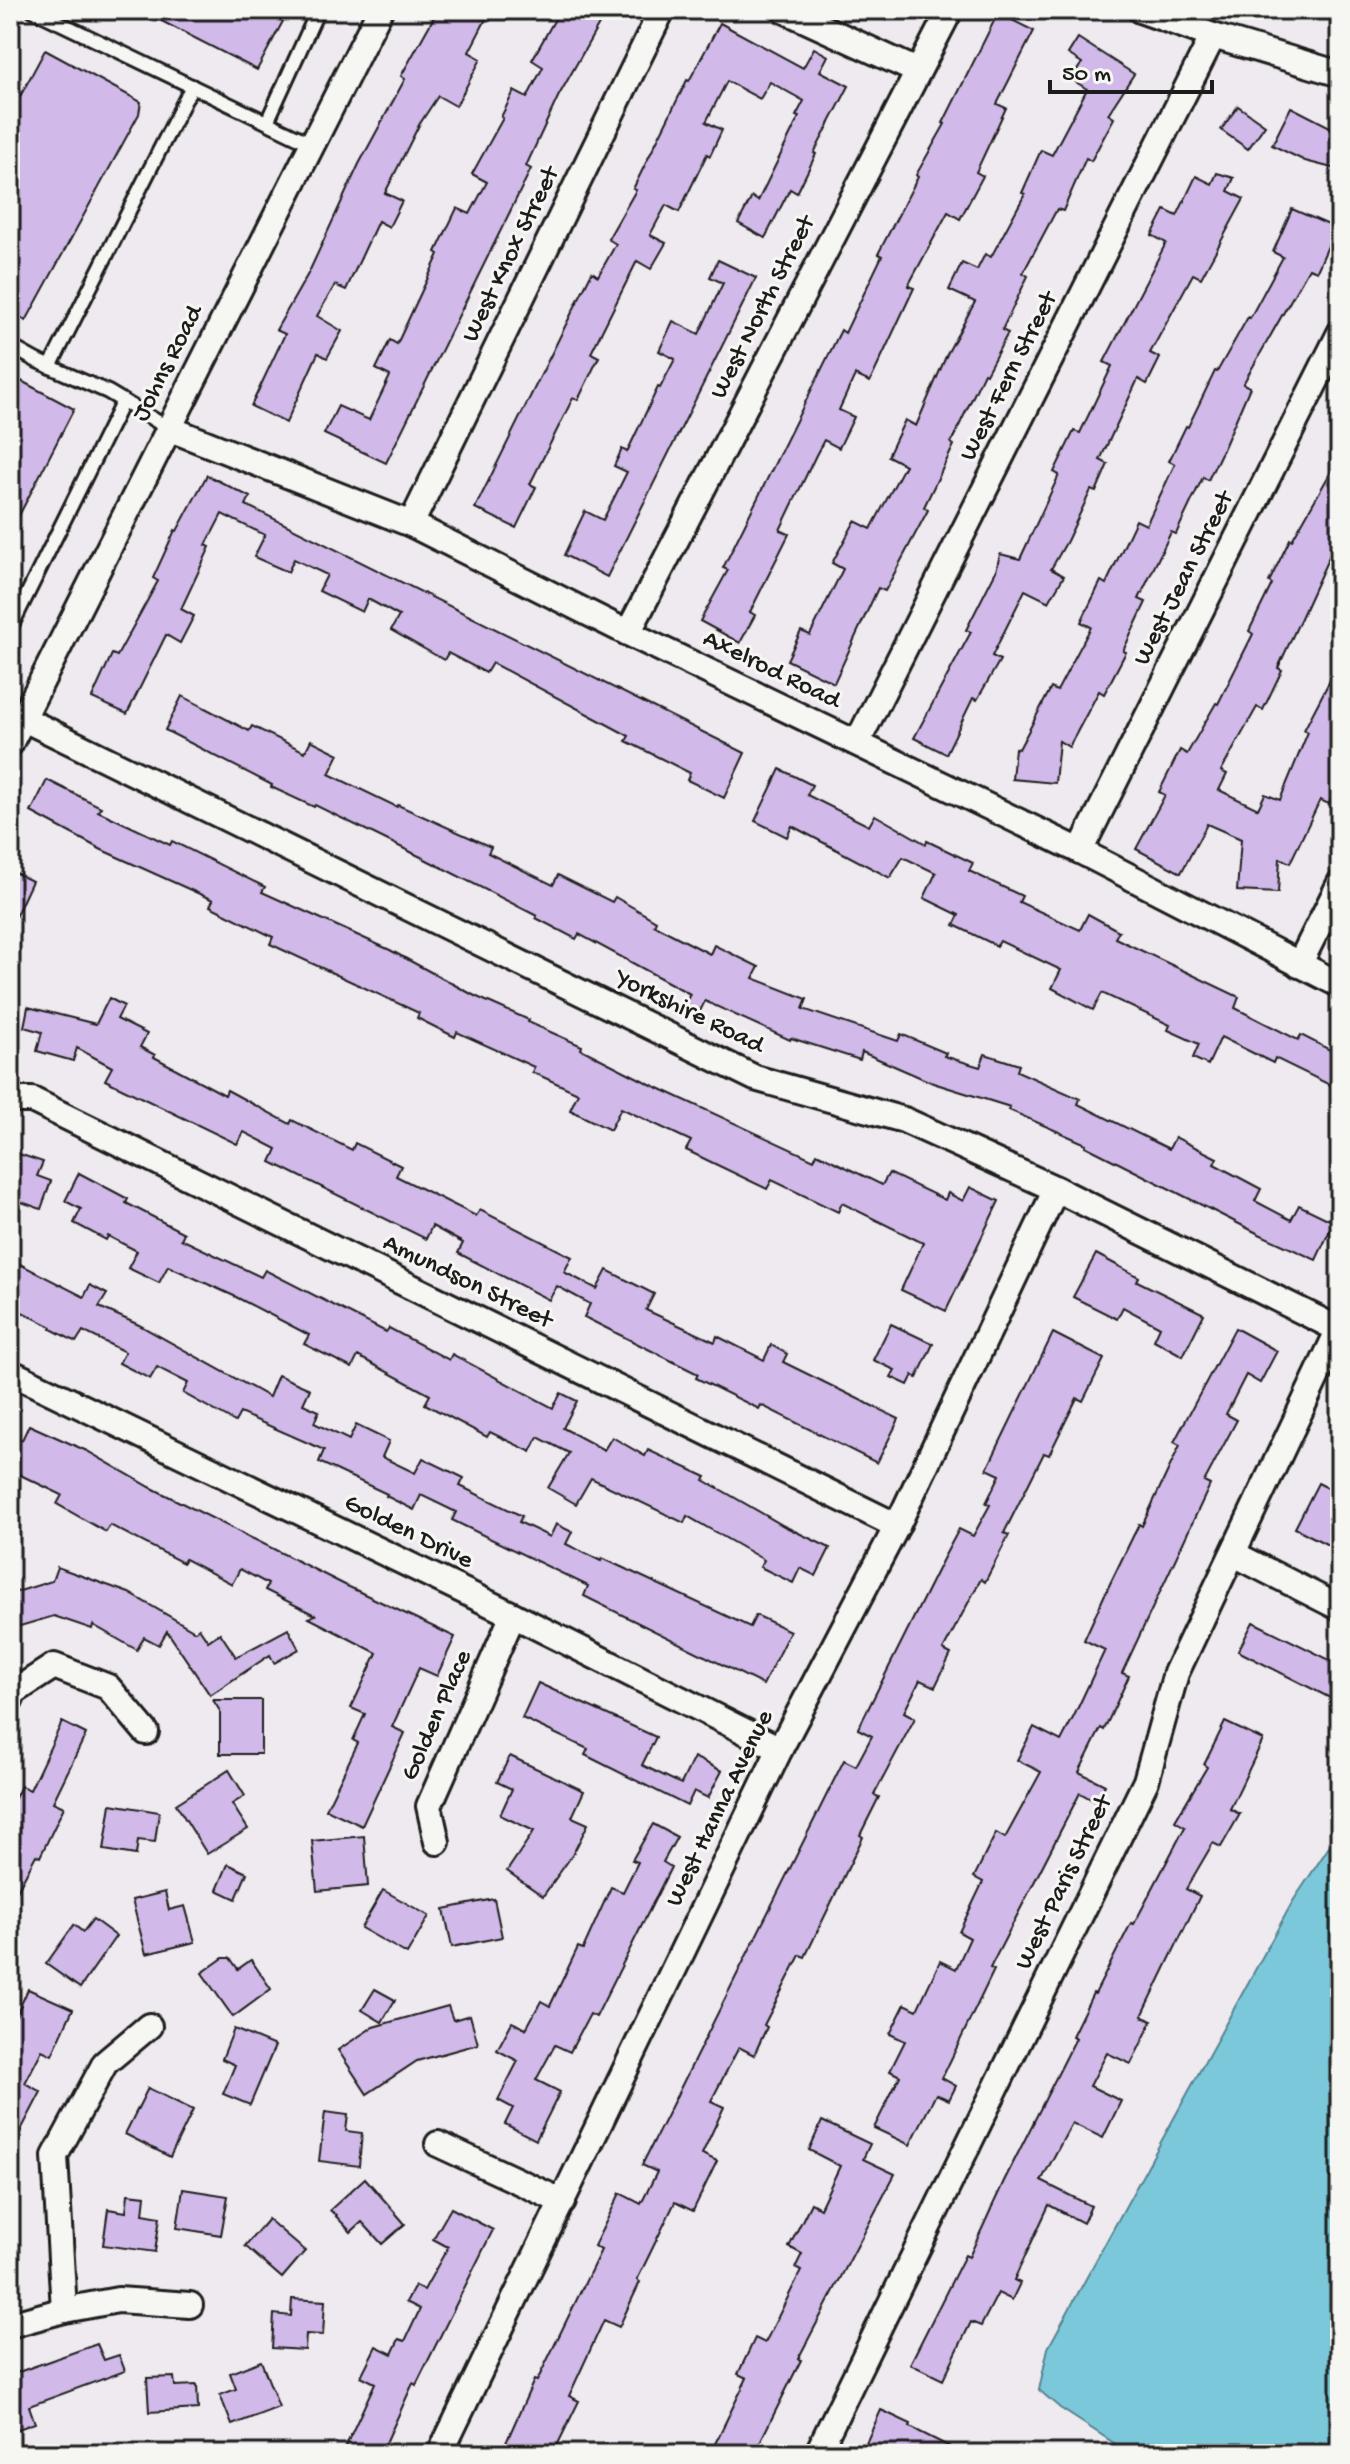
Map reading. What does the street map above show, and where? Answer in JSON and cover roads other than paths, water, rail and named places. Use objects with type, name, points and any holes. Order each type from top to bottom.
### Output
[{"type":"street","name":"Johns Road","points":[[10,744],[380,10]]},
{"type":"street","name":"West Knox Street","points":[[411,524],[662,10]]},
{"type":"street","points":[[784,10],[917,71]]},
{"type":"street","name":"West North Street","points":[[628,633],[950,10]]},
{"type":"street","points":[[1140,10],[1213,36],[1340,74]]},
{"type":"street","name":"West Fern Street","points":[[857,743],[1213,36]]},
{"type":"street","name":"West Jean Street","points":[[1080,851],[1340,333]]},
{"type":"street","name":"Axelrod Road","points":[[168,428],[411,524],[628,633],[1080,851],[1340,985]]},
{"type":"street","name":"Yorkshire Road","points":[[24,719],[755,1078],[904,1120],[1056,1189],[1339,1329]]},
{"type":"street","points":[[1299,965],[1340,883]]},
{"type":"street","name":"Amundson Street","points":[[10,1100],[32,1100],[897,1526]]},
{"type":"street","name":"West Hanna Avenue","points":[[440,2454],[780,1749],[897,1526],[1056,1189]]},
{"type":"street","name":"West Paris Street","points":[[817,2454],[1146,1781],[1176,1673],[1339,1329]]},
{"type":"street","name":"Golden Drive","points":[[10,1372],[513,1615],[780,1749]]},
{"type":"street","points":[[1234,1554],[1340,1608]]},
{"type":"street","name":"Golden Place","points":[[437,1842],[429,1806],[513,1615]]},
{"type":"street","points":[[10,1701],[14,1692],[54,1666],[108,1687],[146,1732]]},
{"type":"street","points":[[64,2310],[55,2156],[105,2063],[149,2026]]},
{"type":"street","points":[[438,2144],[563,2202]]},
{"type":"street","points":[[10,2325],[64,2310],[118,2300],[190,2305]]},
{"type":"lane","points":[[33,10],[312,144]]},
{"type":"lane","points":[[267,122],[318,10]]},
{"type":"lane","points":[[50,367],[192,86]]},
{"type":"lane","points":[[10,346],[123,401],[168,428]]},
{"type":"lane","points":[[10,629],[123,401]]},
{"type":"water","points":[[1340,1839],[1340,2454],[1131,2454],[1060,2408],[1039,2390],[1048,2348],[1293,1901],[1329,1847]]}]
